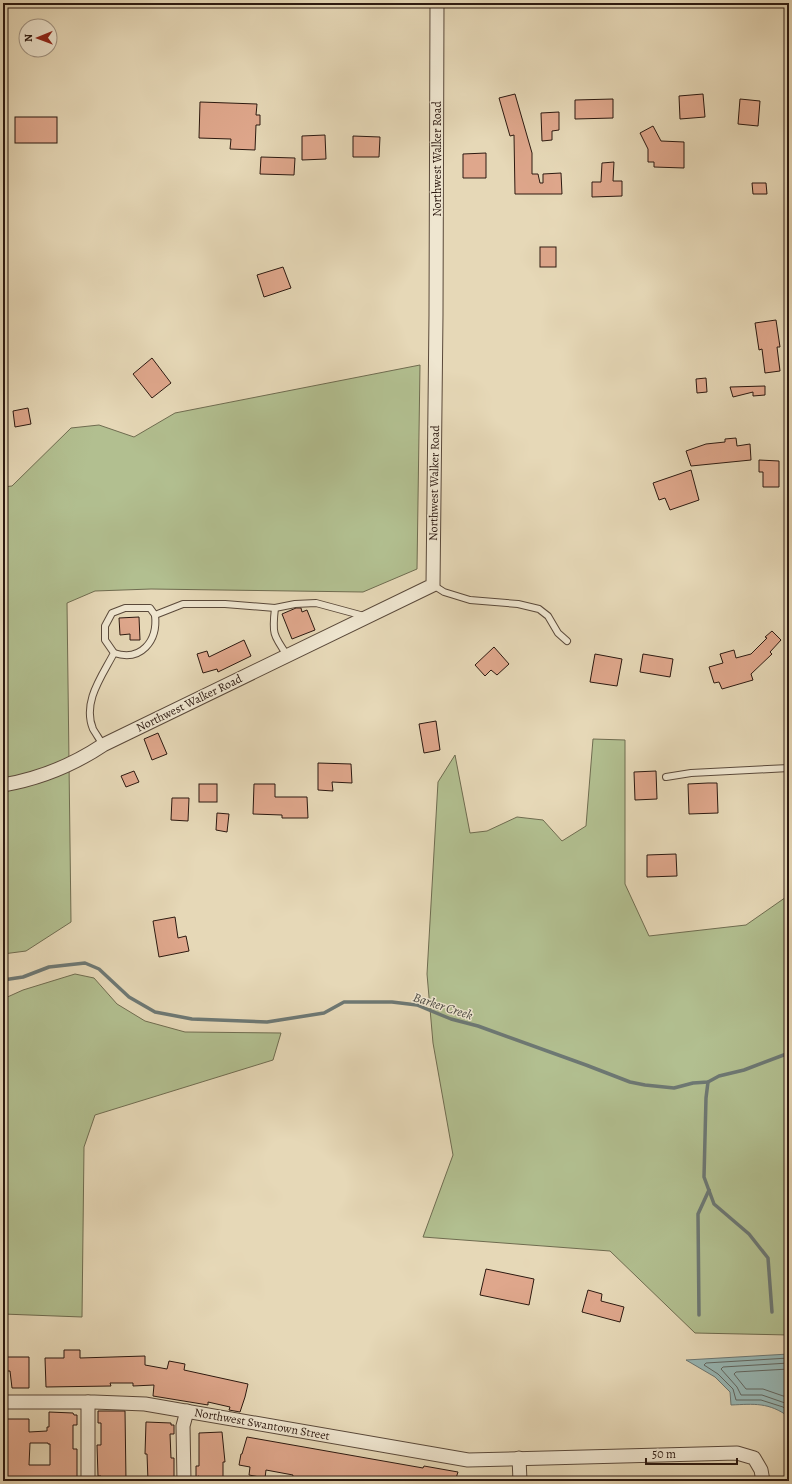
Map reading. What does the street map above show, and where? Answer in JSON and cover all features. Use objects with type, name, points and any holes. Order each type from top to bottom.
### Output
[{"type":"street","name":"Northwest Walker Road","points":[[3,785],[24,781],[51,772],[433,584],[436,260],[436,3]]},
{"type":"street","name":"Northwest Swantown Street","points":[[3,1402],[137,1403],[468,1460],[737,1454],[754,1458],[761,1470],[763,1481]]},
{"type":"street","points":[[88,1402],[88,1481]]},
{"type":"street","points":[[184,1481],[183,1426],[187,1411]]},
{"type":"street","points":[[519,1458],[520,1481]]},
{"type":"lane","points":[[433,584],[444,592],[470,600],[518,604],[539,609],[548,616],[558,633],[567,641]]},
{"type":"lane","points":[[155,615],[183,604],[225,604],[275,608],[295,604],[316,603],[367,616]]},
{"type":"lane","points":[[125,608],[150,608],[155,615],[156,624],[148,645],[140,652],[132,656],[122,656],[114,653],[105,640],[105,626],[112,613],[125,608]]},
{"type":"lane","points":[[275,608],[272,628],[277,641],[287,655]]},
{"type":"lane","points":[[98,748],[90,716],[90,702],[96,687],[114,653]]},
{"type":"lane","points":[[666,777],[789,768]]},
{"type":"green space","points":[[420,365],[417,569],[363,592],[151,589],[95,591],[67,603],[71,922],[26,951],[3,954],[3,487],[12,486],[71,428],[99,425],[134,437],[175,413]]},
{"type":"green space","points":[[593,739],[625,740],[625,884],[649,936],[746,925],[789,895],[789,1335],[695,1333],[610,1251],[423,1237],[453,1155],[433,1043],[427,974],[438,782],[455,755],[470,833],[487,831],[517,817],[543,820],[562,841],[586,826]]},
{"type":"green space","points":[[75,974],[94,978],[117,1004],[145,1021],[185,1032],[281,1033],[273,1060],[95,1115],[84,1147],[82,1317],[3,1314],[3,999],[23,990]]},
{"type":"water","points":[[789,1354],[789,1417],[768,1406],[754,1404],[731,1405],[730,1392],[715,1377],[686,1360]]},
{"type":"building","points":[[515,94],[532,153],[532,174],[538,174],[540,183],[543,183],[543,174],[561,173],[562,194],[515,194],[514,135],[510,136],[499,98]]},
{"type":"building","points":[[703,94],[705,117],[680,119],[679,96]]},
{"type":"building","points":[[613,99],[613,118],[575,119],[575,100]]},
{"type":"building","points":[[740,99],[760,101],[758,126],[738,124]]},
{"type":"building","points":[[200,102],[257,104],[256,115],[260,115],[260,125],[256,125],[255,150],[230,149],[231,139],[199,138]]},
{"type":"building","points":[[559,112],[559,130],[552,131],[552,140],[542,141],[541,113]]},
{"type":"building","points":[[15,117],[57,117],[57,143],[15,143]]},
{"type":"building","points":[[653,126],[661,141],[684,142],[684,168],[654,167],[654,162],[648,162],[648,149],[640,133]]},
{"type":"building","points":[[325,135],[326,159],[302,160],[302,136]]},
{"type":"building","points":[[353,136],[380,137],[379,157],[353,157]]},
{"type":"building","points":[[486,153],[486,178],[463,178],[463,154]]},
{"type":"building","points":[[261,157],[295,158],[294,175],[260,174]]},
{"type":"building","points":[[614,162],[613,181],[622,181],[622,196],[592,197],[592,182],[601,182],[602,163]]},
{"type":"building","points":[[752,183],[766,183],[767,194],[753,194]]},
{"type":"building","points":[[540,247],[556,247],[556,267],[540,267]]},
{"type":"building","points":[[283,267],[291,288],[264,297],[257,275]]},
{"type":"building","points":[[776,320],[780,347],[777,347],[780,371],[765,373],[762,349],[759,350],[755,323]]},
{"type":"building","points":[[152,358],[171,383],[152,398],[133,374]]},
{"type":"building","points":[[706,378],[707,392],[697,393],[696,379]]},
{"type":"building","points":[[765,386],[765,395],[753,396],[753,392],[733,397],[730,387]]},
{"type":"building","points":[[28,408],[31,424],[15,427],[13,411]]},
{"type":"building","points":[[736,438],[737,446],[750,444],[751,460],[691,466],[686,451],[706,444],[725,442],[725,439]]},
{"type":"building","points":[[759,460],[779,461],[779,487],[763,487],[763,472],[759,472]]},
{"type":"building","points":[[691,470],[699,500],[670,510],[665,498],[659,500],[653,483]]},
{"type":"building","points":[[296,608],[301,608],[302,612],[307,610],[315,630],[292,639],[282,614]]},
{"type":"building","points":[[139,617],[140,640],[130,640],[130,634],[120,635],[119,618]]},
{"type":"building","points":[[772,631],[781,640],[770,652],[772,654],[751,674],[753,680],[722,689],[719,682],[714,683],[709,667],[723,663],[720,654],[734,650],[736,658],[751,654]]},
{"type":"building","points":[[244,640],[251,656],[218,672],[217,669],[203,673],[197,654],[207,651],[209,657]]},
{"type":"building","points":[[494,647],[509,664],[497,675],[491,670],[485,676],[475,665]]},
{"type":"building","points":[[595,654],[622,659],[617,686],[590,682]]},
{"type":"building","points":[[643,654],[673,659],[670,677],[640,672]]},
{"type":"building","points":[[436,721],[440,750],[424,753],[419,724]]},
{"type":"building","points":[[158,733],[167,754],[152,760],[144,739]]},
{"type":"building","points":[[318,763],[351,764],[352,783],[332,782],[333,791],[318,790]]},
{"type":"building","points":[[134,771],[139,782],[126,787],[121,776]]},
{"type":"building","points":[[656,771],[657,799],[635,800],[634,772]]},
{"type":"building","points":[[717,783],[718,813],[689,814],[688,784]]},
{"type":"building","points":[[199,784],[217,784],[217,802],[199,802]]},
{"type":"building","points":[[254,784],[275,784],[275,797],[307,797],[308,818],[282,818],[282,815],[253,814]]},
{"type":"building","points":[[172,798],[189,798],[188,821],[171,820]]},
{"type":"building","points":[[217,813],[229,814],[227,832],[216,830]]},
{"type":"building","points":[[676,854],[677,876],[647,877],[647,855]]},
{"type":"building","points":[[175,917],[178,938],[186,936],[189,951],[159,957],[153,921]]},
{"type":"building","points":[[486,1269],[534,1279],[529,1305],[480,1295]]},
{"type":"building","points":[[588,1290],[602,1294],[601,1301],[624,1307],[620,1322],[582,1312]]},
{"type":"building","points":[[64,1350],[80,1350],[80,1358],[145,1356],[145,1365],[167,1369],[169,1361],[185,1364],[184,1370],[248,1384],[240,1412],[229,1410],[230,1407],[208,1402],[208,1405],[153,1396],[154,1385],[133,1386],[133,1383],[110,1383],[111,1386],[46,1387],[45,1358],[64,1358]]},
{"type":"building","points":[[3,1357],[29,1357],[29,1388],[12,1388],[10,1371],[3,1371]]},
{"type":"building","points":[[98,1411],[125,1411],[126,1481],[101,1481],[101,1476],[98,1476],[97,1445],[101,1445],[101,1423],[98,1423]]},
{"type":"building","points":[[49,1412],[73,1413],[74,1415],[77,1415],[77,1425],[73,1425],[73,1449],[77,1449],[77,1478],[74,1478],[74,1481],[41,1481],[41,1478],[15,1478],[15,1480],[4,1480],[3,1419],[29,1419],[29,1432],[47,1431],[47,1427],[49,1427]],"holes":[[[30,1443],[50,1444],[50,1465],[29,1465]]]},
{"type":"building","points":[[146,1422],[171,1423],[171,1425],[174,1425],[174,1434],[170,1434],[171,1458],[174,1458],[174,1481],[148,1481],[147,1454],[145,1454]]},
{"type":"building","points":[[222,1432],[225,1462],[223,1462],[223,1478],[196,1477],[196,1466],[199,1466],[199,1433]]},
{"type":"building","points":[[247,1437],[423,1468],[424,1466],[458,1472],[455,1481],[328,1481],[310,1477],[309,1481],[292,1481],[293,1475],[266,1470],[265,1478],[249,1475],[250,1467],[239,1465]]},
{"type":"waterway","name":"Barker Creek","points":[[3,980],[23,977],[49,967],[85,963],[99,969],[129,997],[155,1012],[192,1019],[267,1022],[324,1013],[344,1002],[392,1002],[417,1005],[451,1019],[478,1026],[630,1082],[674,1088],[693,1083],[708,1082],[719,1076],[744,1070],[789,1053]]},
{"type":"waterway","points":[[708,1082],[706,1098],[704,1177],[714,1204],[749,1234],[768,1258],[772,1312]]},
{"type":"waterway","points":[[699,1315],[698,1214],[709,1190]]}]
